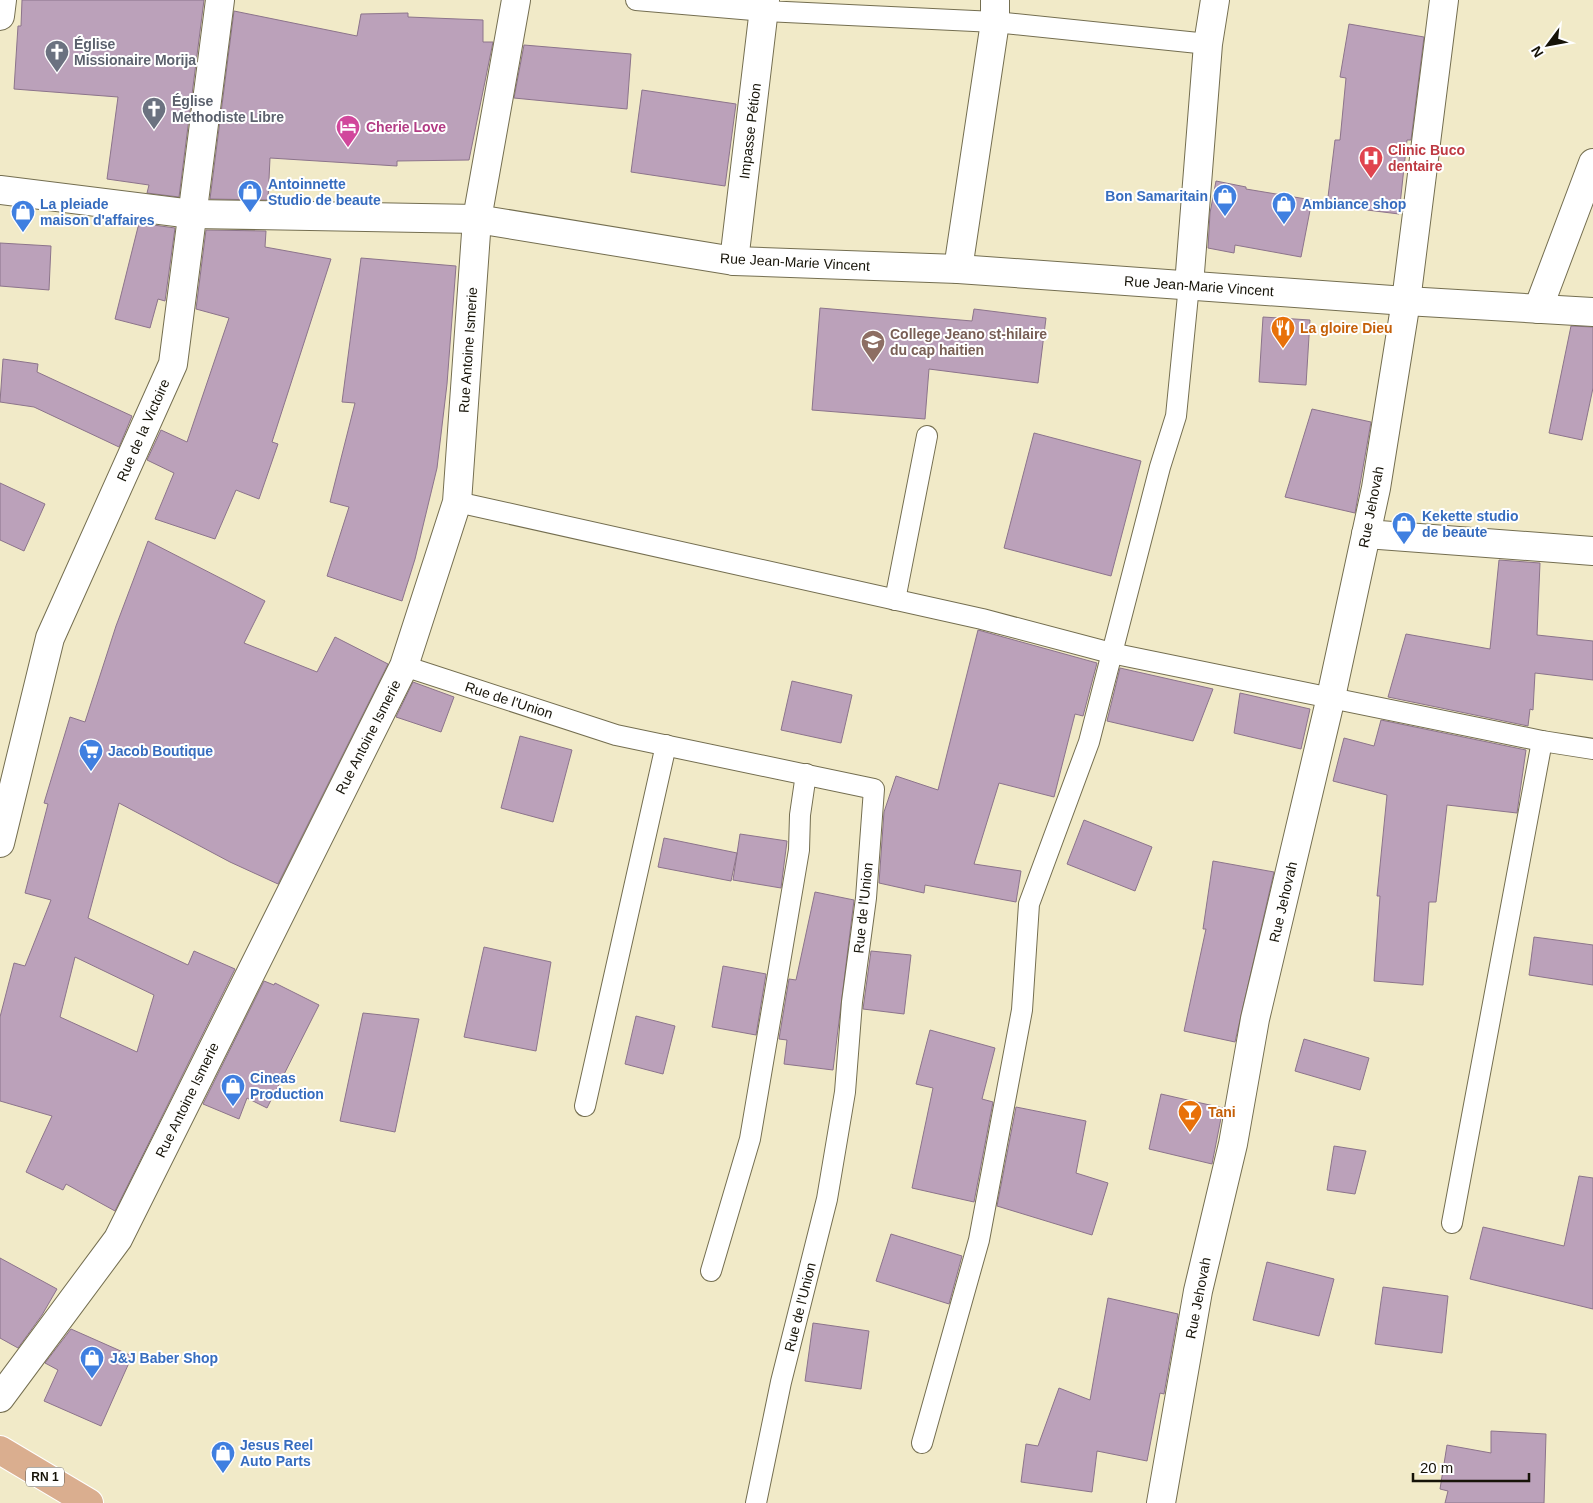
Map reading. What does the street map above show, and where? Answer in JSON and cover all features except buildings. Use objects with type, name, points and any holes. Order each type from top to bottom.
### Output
[{"type":"main road","name":"RN 1","points":[[0,1450],[89,1503]]},
{"type":"street","points":[[0,16],[2,0]]},
{"type":"street","name":"Rue de la Victoire","points":[[0,844],[50,638],[173,364],[220,0]]},
{"type":"street","name":"Rue Antoine Ismerie","points":[[0,1398],[118,1239],[404,666],[457,502],[477,219],[516,0]]},
{"type":"street","points":[[1189,285],[1208,44],[1215,0]]},
{"type":"street","name":"Rue Jehovah","points":[[1161,1503],[1198,1291],[1233,1144],[1255,1019],[1331,697],[1376,488],[1406,301],[1444,0]]},
{"type":"street","name":"Impasse Pétion","points":[[734,261],[765,5]]},
{"type":"street","points":[[958,269],[995,11]]},
{"type":"street","points":[[1538,308],[1593,162]]},
{"type":"street","name":"Rue Jean-Marie Vincent","points":[[0,190],[192,214],[477,219],[734,261],[958,269],[1406,301],[1593,312]]},
{"type":"street","points":[[1366,534],[1593,551]]},
{"type":"lane","points":[[636,0],[995,11],[1208,44]]},
{"type":"lane","points":[[922,1443],[980,1240],[1022,1010],[1029,904],[1089,742],[1160,467],[1176,416],[1189,285]]},
{"type":"lane","points":[[895,600],[927,436]]},
{"type":"lane","points":[[457,502],[982,619],[1111,653],[1542,742],[1593,749]]},
{"type":"lane","name":"Rue de l'Union","points":[[404,666],[616,735],[874,789],[867,888],[852,1002],[845,1092],[827,1199],[781,1382],[756,1503]]},
{"type":"lane","points":[[1452,1223],[1542,742]]},
{"type":"lane","points":[[584,1106],[666,745]]},
{"type":"lane","points":[[711,1271],[750,1139],[799,850],[800,815],[806,774]]},
{"type":"place","name":"Église Missionaire Morija","points":[[57,73]]},
{"type":"place","name":"Église Methodiste Libre","points":[[154,130]]},
{"type":"place","name":"Cherie Love","points":[[348,148]]},
{"type":"place","name":"Clinic Buco dentaire","points":[[1371,179]]},
{"type":"place","name":"Antoinnette Studio de beaute","points":[[250,213]]},
{"type":"place","name":"Bon Samaritain","points":[[1225,217]]},
{"type":"place","name":"Ambiance shop","points":[[1284,225]]},
{"type":"place","name":"La pleiade maison d'affaires","points":[[23,233]]},
{"type":"place","name":"La gloire Dieu","points":[[1283,349]]},
{"type":"place","name":"College Jeano st-hilaire du cap haitien","points":[[873,363]]},
{"type":"place","name":"Kekette studio de beaute","points":[[1404,545]]},
{"type":"place","name":"Jacob Boutique","points":[[91,772]]},
{"type":"place","name":"Cineas Production","points":[[233,1107]]},
{"type":"place","name":"Tani","points":[[1190,1133]]},
{"type":"place","name":"J&J Baber Shop","points":[[92,1379]]},
{"type":"place","name":"Jesus Reel Auto Parts","points":[[223,1474]]}]
